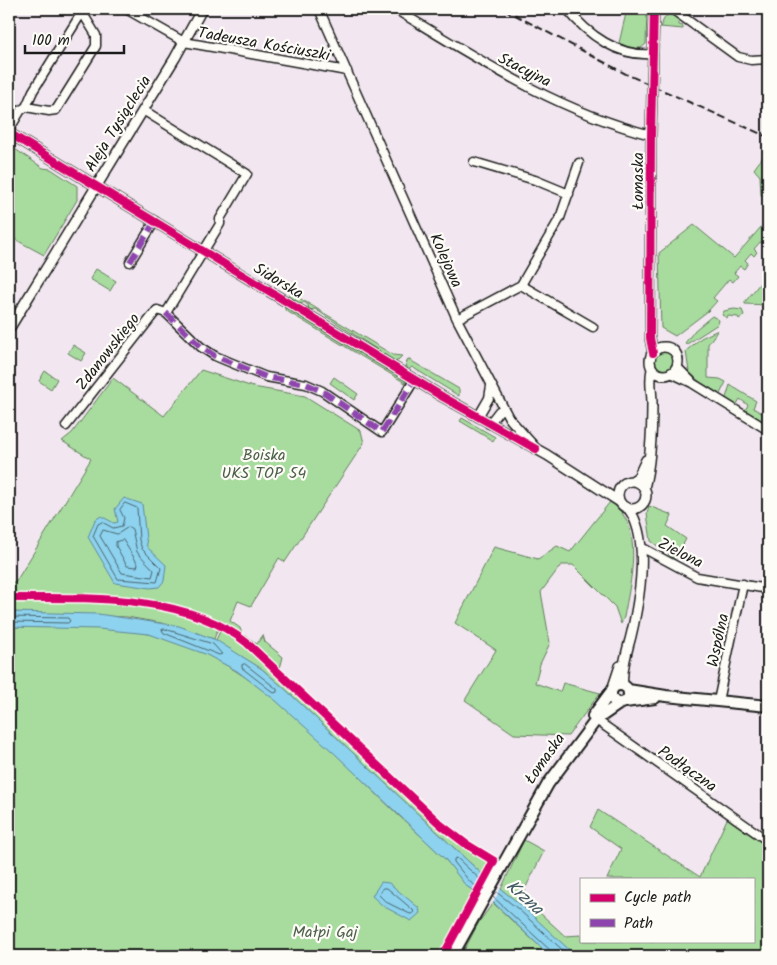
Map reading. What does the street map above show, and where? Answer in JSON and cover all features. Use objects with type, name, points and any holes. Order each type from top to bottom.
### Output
[{"type":"main road","points":[[619,689],[612,700],[622,703],[666,696]]},
{"type":"main road","points":[[619,689],[666,696],[768,706]]},
{"type":"main road","points":[[594,719],[629,697],[619,689]]},
{"type":"main road","name":"Łomaska","points":[[452,956],[548,784],[594,719],[619,689]]},
{"type":"street","name":"Tadeusza Kościuszki","points":[[126,9],[184,42],[347,71]]},
{"type":"street","name":"Aleja Tysiąclecia","points":[[9,329],[143,110],[202,9]]},
{"type":"street","name":"Kolejowa","points":[[320,9],[457,319],[491,386],[513,424],[536,449],[597,486],[624,505]]},
{"type":"street","name":"Stacyjna","points":[[395,9],[500,73],[530,88],[592,115],[651,135]]},
{"type":"street","points":[[566,9],[587,30],[602,40],[632,54],[653,54]]},
{"type":"street","name":"Łomaska","points":[[653,353],[650,338],[654,9]]},
{"type":"street","points":[[672,9],[738,56],[751,60],[768,59]]},
{"type":"street","points":[[26,107],[49,111],[56,110],[96,46],[96,35],[83,10]]},
{"type":"street","points":[[9,131],[21,110],[26,107],[32,91],[83,10]]},
{"type":"street","name":"Zdanowskiego","points":[[66,426],[156,310],[166,312],[247,174],[143,110]]},
{"type":"street","name":"Sidorska","points":[[9,131],[96,186],[415,379],[536,449]]},
{"type":"street","points":[[474,162],[535,180],[569,194]]},
{"type":"street","points":[[457,319],[521,285],[560,218],[579,163]]},
{"type":"street","points":[[130,262],[155,221]]},
{"type":"street","points":[[521,285],[593,327]]},
{"type":"street","points":[[166,312],[201,347],[215,356],[266,377],[306,384],[322,391],[382,432],[415,379]]},
{"type":"street","points":[[651,329],[664,347],[669,348],[676,354],[670,372],[651,393]]},
{"type":"street","points":[[644,488],[648,473],[651,424],[651,393],[649,383],[652,369],[650,362],[653,353],[664,347]]},
{"type":"street","points":[[652,369],[670,372],[692,383],[768,430]]},
{"type":"street","points":[[478,417],[489,398],[491,386]]},
{"type":"street","points":[[490,424],[499,411],[504,409]]},
{"type":"street","points":[[640,536],[633,517],[618,495],[620,487],[632,481],[640,473],[648,455]]},
{"type":"street","points":[[619,689],[637,596],[641,547],[640,512],[646,496],[644,488],[639,482],[632,481]]},
{"type":"street","name":"Kolejowa","points":[[597,486],[613,490],[620,487]]},
{"type":"street","points":[[624,505],[637,508],[644,503]]},
{"type":"street","name":"Zielona","points":[[641,547],[697,577],[768,589]]},
{"type":"street","name":"Wspólna","points":[[718,701],[743,584]]},
{"type":"street","name":"Podłączna","points":[[594,719],[768,841]]},
{"type":"green space","points":[[627,9],[647,9],[646,44],[641,48],[631,48],[619,43]]},
{"type":"green space","points":[[671,13],[679,18],[679,25],[683,26],[683,29],[660,27],[665,17]]},
{"type":"green space","points":[[9,145],[43,168],[51,169],[77,186],[77,200],[44,255],[9,236]]},
{"type":"green space","points":[[762,158],[768,160],[768,201],[761,195],[760,176],[754,169]]},
{"type":"green space","points":[[768,219],[768,231],[764,236],[768,240],[764,244],[760,242],[754,249],[757,252],[754,256],[751,253],[745,260],[748,263],[744,269],[740,266],[734,273],[738,276],[733,282],[729,279],[713,298],[717,301],[708,311],[675,336],[661,328],[659,253],[694,225],[734,258]]},
{"type":"green space","points":[[96,269],[116,281],[110,291],[90,279]]},
{"type":"green space","points":[[768,273],[768,291],[764,300],[768,302],[768,305],[745,304],[745,302]]},
{"type":"green space","points":[[291,293],[393,355],[402,356],[396,362],[315,309],[309,310],[308,305],[304,302],[300,304],[288,295]]},
{"type":"green space","points":[[285,306],[402,376],[407,384],[285,310]]},
{"type":"green space","points":[[742,310],[744,315],[739,319],[738,317],[728,316],[727,318],[722,315],[724,311]]},
{"type":"green space","points":[[712,316],[719,320],[718,324],[687,344],[685,343],[695,330]]},
{"type":"green space","points":[[718,330],[708,344],[708,378],[720,379],[726,382],[720,394],[700,382],[689,372],[686,351],[701,338]]},
{"type":"green space","points":[[73,345],[86,353],[81,361],[68,353]]},
{"type":"green space","points":[[664,352],[670,355],[673,361],[670,367],[664,370],[658,367],[655,361],[658,355]]},
{"type":"green space","points":[[408,359],[459,389],[459,396],[412,367],[408,370],[406,364]]},
{"type":"green space","name":"Boiska UKS TOP 54","points":[[201,370],[253,387],[305,396],[361,431],[364,443],[285,562],[279,558],[251,606],[238,601],[230,621],[240,628],[242,634],[184,609],[164,604],[163,609],[218,628],[214,639],[161,623],[127,617],[9,612],[9,580],[15,583],[91,459],[62,441],[72,433],[113,378],[164,416]]},
{"type":"green space","points":[[45,371],[57,379],[51,389],[39,381]]},
{"type":"green space","points":[[334,377],[358,394],[354,400],[330,383]]},
{"type":"green space","points":[[730,385],[756,401],[753,408],[768,417],[768,427],[744,412],[748,405],[740,399],[735,407],[725,401]]},
{"type":"green space","points":[[462,418],[495,437],[493,441],[460,421]]},
{"type":"green space","points":[[610,502],[621,512],[628,525],[632,539],[632,572],[624,617],[621,624],[615,607],[573,565],[561,565],[541,592],[550,643],[540,664],[535,683],[560,692],[563,683],[600,693],[568,736],[514,734],[465,700],[496,650],[455,623],[494,547],[538,559],[557,546],[570,552]]},
{"type":"green space","points":[[649,506],[672,515],[667,526],[686,539],[675,559],[668,554],[670,552],[667,549],[664,551],[651,541],[647,514]]},
{"type":"green space","name":"Małpi Gaj","points":[[9,627],[97,628],[149,634],[185,645],[219,661],[252,682],[282,705],[341,758],[445,859],[462,881],[475,892],[441,956],[9,956]]},
{"type":"green space","points":[[221,629],[240,639],[253,651],[255,648],[247,641],[245,635],[257,644],[263,635],[265,642],[283,657],[279,672],[459,838],[489,857],[492,861],[484,876],[285,689],[262,669],[219,643],[216,640]]},
{"type":"green space","points":[[598,810],[700,877],[728,817],[768,846],[768,956],[576,956],[501,889],[524,840],[544,851],[525,889],[528,902],[565,936],[580,935],[580,942],[754,942],[754,878],[607,878],[621,849],[590,827]]},
{"type":"green space","points":[[493,903],[550,956],[461,956],[479,922]]},
{"type":"water","points":[[124,498],[142,504],[147,547],[166,565],[164,581],[159,587],[150,588],[115,583],[88,537],[95,520],[101,516],[114,523],[118,522],[115,509]]},
{"type":"water","points":[[9,612],[98,614],[179,626],[216,640],[262,669],[285,689],[484,876],[520,904],[576,956],[550,956],[494,903],[466,886],[446,860],[333,752],[275,700],[237,671],[205,654],[149,634],[98,629],[9,627]]},
{"type":"water","points":[[381,882],[389,883],[419,908],[420,913],[411,921],[383,906],[372,896]]},
{"type":"pier","points":[[485,874],[502,886],[492,905],[474,894]]},
{"type":"railway","points":[[504,9],[628,75],[768,137]]},
{"type":"marked path","points":[[130,262],[155,221]]},
{"type":"marked path","points":[[166,313],[201,347],[215,356],[266,377],[306,384],[322,391],[382,432],[415,379]]},
{"type":"cycle path","points":[[653,353],[650,338],[654,9]]},
{"type":"cycle path","points":[[9,133],[443,397],[536,449]]},
{"type":"cycle path","points":[[9,598],[101,599],[165,607],[195,615],[222,627],[247,643],[441,825],[466,844],[494,861],[443,956]]},
{"type":"water label","name":"Krzna","points":[[525,897]]}]
